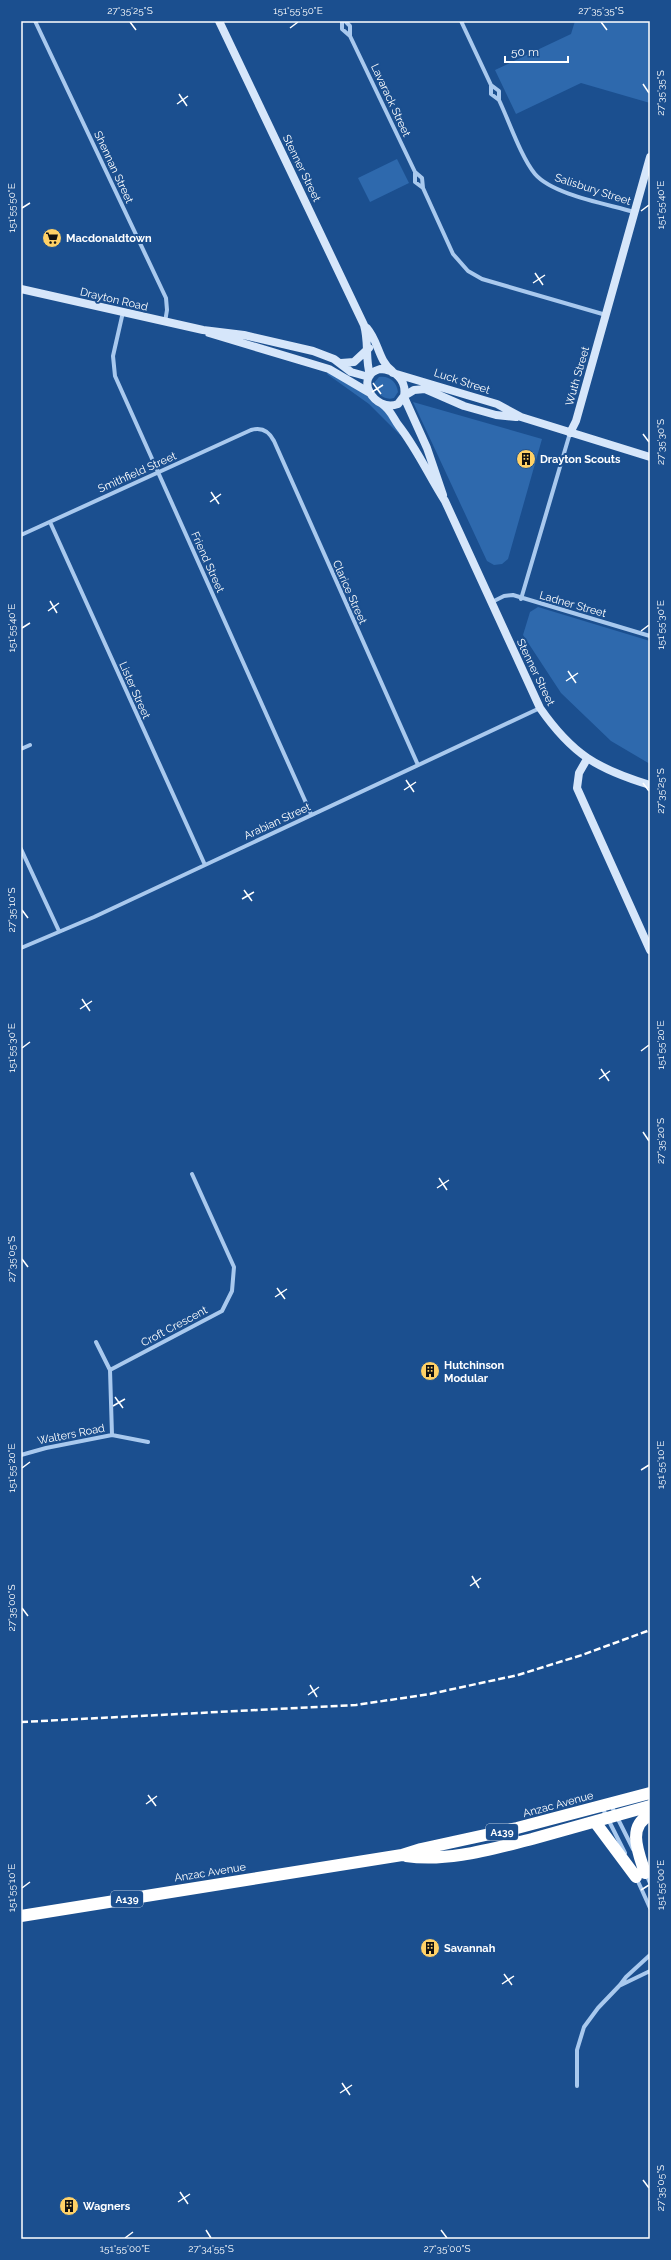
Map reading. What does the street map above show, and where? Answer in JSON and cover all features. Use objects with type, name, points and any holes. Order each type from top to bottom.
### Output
[{"type":"highway","name":"Anzac Avenue","points":[[21,1916],[402,1855],[421,1849],[516,1828],[650,1793]]},
{"type":"highway","name":"Anzac Avenue","points":[[402,1855],[423,1858],[462,1855],[492,1849],[650,1806]]},
{"type":"highway","points":[[644,1878],[636,1836],[639,1824],[650,1815]]},
{"type":"highway","points":[[595,1822],[644,1878]]},
{"type":"main road","name":"Stenner Street","points":[[219,21],[364,325],[369,348],[369,376]]},
{"type":"main road","name":"Wuth Street","points":[[570,433],[575,426],[650,157]]},
{"type":"main road","name":"Drayton Road","points":[[21,289],[165,322],[203,330],[244,335],[313,351],[340,363],[351,372],[369,376]]},
{"type":"main road","name":"Stenner Street","points":[[364,325],[372,334],[382,360],[393,372]]},
{"type":"main road","name":"Drayton Road","points":[[203,330],[329,369],[370,393]]},
{"type":"main road","points":[[340,363],[354,362],[369,348]]},
{"type":"main road","points":[[380,369],[393,372],[403,383],[404,397],[398,404],[393,406],[382,404],[370,393],[367,383],[369,376],[380,369]]},
{"type":"main road","name":"Luck Street","points":[[393,372],[497,404],[521,417],[650,457]]},
{"type":"main road","name":"Luck Street","points":[[404,397],[414,390],[425,390],[464,406],[496,415],[521,417]]},
{"type":"main road","name":"Stenner Street","points":[[404,397],[427,448],[442,487],[445,501]]},
{"type":"main road","name":"Stenner Street","points":[[382,404],[390,410],[399,426],[410,438],[426,471],[445,501],[540,708],[562,738],[587,759],[622,776],[650,785]]},
{"type":"main road","points":[[587,759],[577,778],[579,793],[650,950]]},
{"type":"street","name":"Shennan Street","points":[[35,21],[166,298],[167,310],[165,322]]},
{"type":"street","name":"Lavarack Street","points":[[350,36],[350,26],[343,21],[342,29],[350,36],[415,172],[422,178],[422,188]]},
{"type":"street","name":"Salisbury Street","points":[[461,21],[491,85],[491,94],[499,100]]},
{"type":"street","name":"Salisbury Street","points":[[491,85],[499,91],[499,100],[531,168],[542,181],[556,189],[635,212]]},
{"type":"street","name":"Lavarack Street","points":[[415,172],[415,182],[422,188],[453,254],[468,271],[482,279],[606,315]]},
{"type":"street","name":"Friend Street","points":[[123,312],[113,356],[113,370],[311,814]]},
{"type":"street","name":"Smithfield Street","points":[[21,535],[251,430],[262,429]]},
{"type":"street","name":"Clarice Street","points":[[262,429],[269,434],[274,441],[418,765]]},
{"type":"street","name":"Wuth Street","points":[[521,599],[570,433]]},
{"type":"street","name":"Lister Street","points":[[50,522],[205,865]]},
{"type":"street","name":"Ladner Street","points":[[491,602],[504,596],[513,596],[650,636]]},
{"type":"street","name":"Arabian Street","points":[[21,948],[205,865],[540,708]]},
{"type":"street","points":[[21,749],[30,745]]},
{"type":"street","points":[[21,849],[59,931]]},
{"type":"street","name":"Croft Crescent","points":[[110,1370],[222,1311],[232,1291],[234,1267],[192,1174]]},
{"type":"street","points":[[96,1342],[110,1370],[112,1435]]},
{"type":"street","name":"Walters Road","points":[[21,1455],[46,1448],[112,1435],[148,1442]]},
{"type":"street","points":[[606,1805],[644,1878],[650,1908]]},
{"type":"street","points":[[606,1805],[644,1878]]},
{"type":"street","points":[[577,2086],[577,2050],[579,2039],[584,2027],[598,2008],[620,1986],[626,1977],[650,1955]]},
{"type":"street","points":[[620,1986],[650,1971]]},
{"type":"shaded area","points":[[575,21],[650,21],[650,103],[581,83],[516,114],[495,70],[571,34]]},
{"type":"shaded area","points":[[397,159],[409,183],[370,202],[358,178]]},
{"type":"shaded area","points":[[328,372],[365,394],[374,404],[383,409],[403,433],[400,435],[369,404],[327,374]]},
{"type":"shaded area","points":[[379,377],[389,378],[394,382],[398,392],[394,398],[390,399],[384,397],[379,393],[374,383]]},
{"type":"shaded area","points":[[413,402],[542,439],[508,559],[502,564],[494,565],[487,561]]},
{"type":"shaded area","points":[[538,607],[650,641],[650,764],[611,741],[561,693],[523,635],[530,612]]},
{"type":"railway","points":[[21,1722],[356,1705],[430,1694],[518,1675],[582,1655],[650,1630]]},
{"type":"place","name":"Macdonaldtown","points":[[52,238]]},
{"type":"place","name":"Drayton Scouts","points":[[526,459]]},
{"type":"place","name":"Hutchinson Modular","points":[[430,1371]]},
{"type":"place","name":"Savannah","points":[[430,1948]]},
{"type":"place","name":"Wagners","points":[[69,2206]]}]
